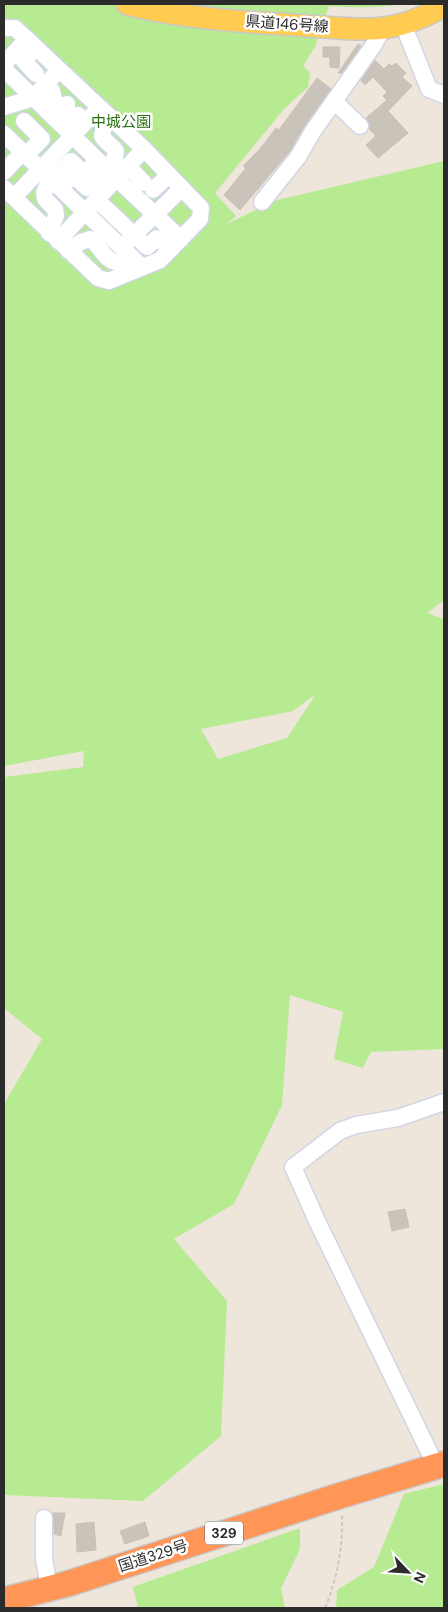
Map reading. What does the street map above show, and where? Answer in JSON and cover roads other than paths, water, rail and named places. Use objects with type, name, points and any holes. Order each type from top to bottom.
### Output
[{"type":"highway","name":"国道329号","points":[[4,1600],[49,1589],[440,1465]]},
{"type":"main road","name":"県道146号線","points":[[127,4],[172,14],[252,23],[354,29],[383,28],[403,24],[417,20],[444,6]]},
{"type":"street","points":[[403,24],[429,89],[444,95]]},
{"type":"street","points":[[4,28],[15,28],[144,149],[148,177]]},
{"type":"street","points":[[262,202],[298,157],[313,131],[373,46],[383,28]]},
{"type":"street","points":[[4,64],[31,43]]},
{"type":"street","points":[[31,43],[24,61],[45,83],[64,90],[68,94],[76,114],[72,136],[44,193],[45,199],[55,209],[58,241]]},
{"type":"street","points":[[9,75],[5,109],[33,98],[59,70]]},
{"type":"street","points":[[9,75],[156,215],[171,250]]},
{"type":"street","points":[[334,101],[360,126]]},
{"type":"street","points":[[76,114],[104,112]]},
{"type":"street","points":[[58,241],[97,200],[107,170],[115,157],[116,152],[113,146],[104,141],[102,136],[104,112]]},
{"type":"street","points":[[14,159],[42,139],[24,121]]},
{"type":"street","points":[[4,134],[14,159],[51,179],[142,267]]},
{"type":"street","points":[[144,149],[148,177]]},
{"type":"street","points":[[107,170],[148,177],[182,188],[201,208],[200,219],[171,250],[142,267],[109,281],[98,278],[9,193],[51,179],[73,175],[87,188],[107,170]]},
{"type":"street","points":[[58,241],[81,242],[90,239],[96,243],[106,258],[119,263],[134,235],[182,188]]},
{"type":"street","points":[[97,200],[146,247],[171,250]]},
{"type":"street","points":[[440,1465],[317,1221],[293,1167],[340,1132],[356,1125],[398,1118],[444,1102]]},
{"type":"street","points":[[44,1518],[44,1558],[49,1589]]},
{"type":"park label","name":"中城公園","points":[[121,122]]}]
